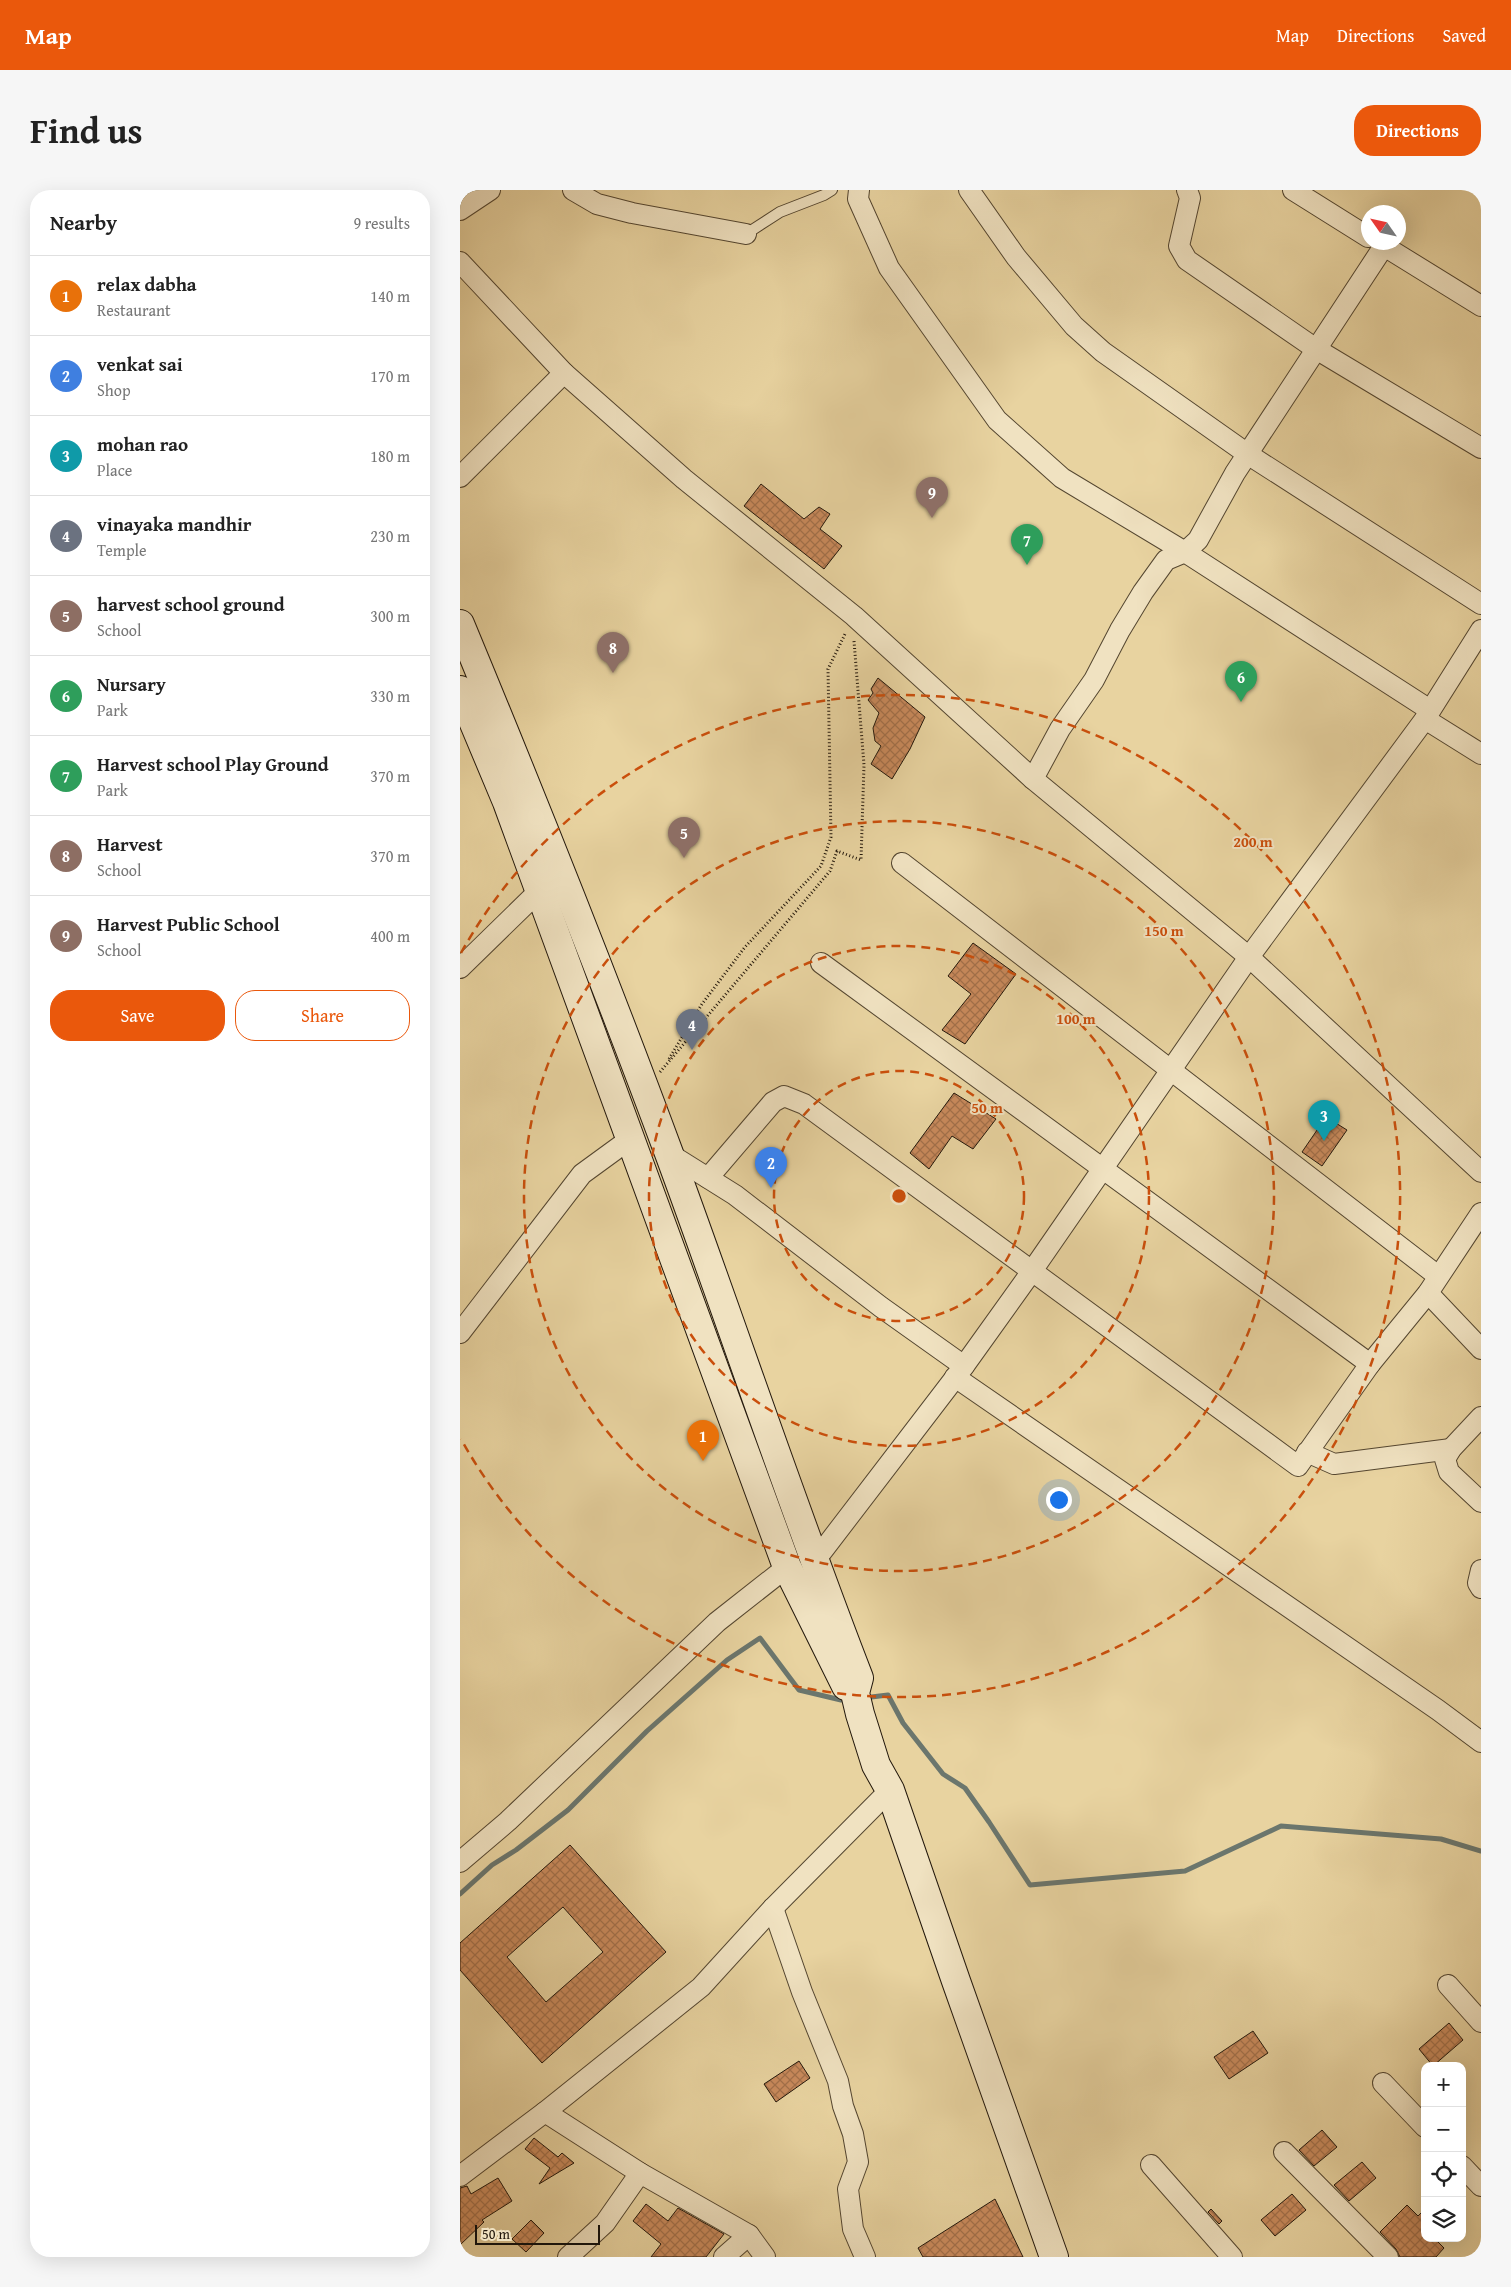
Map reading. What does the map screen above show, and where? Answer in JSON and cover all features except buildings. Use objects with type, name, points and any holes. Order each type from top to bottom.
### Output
[{"type":"street","points":[[460,210],[490,190]]},
{"type":"street","points":[[573,190],[597,204],[623,211],[746,234]]},
{"type":"street","points":[[859,190],[858,199],[889,268],[996,420],[1062,478],[1185,552],[1428,714],[1481,754]]},
{"type":"street","points":[[969,190],[1016,257],[1074,326],[1103,352],[1249,454],[1481,604]]},
{"type":"street","points":[[1187,190],[1190,198],[1179,246],[1187,260],[1316,349],[1481,448]]},
{"type":"street","points":[[1293,190],[1361,233]]},
{"type":"street","points":[[1032,780],[1060,729],[1094,680],[1120,630],[1143,592],[1166,560],[1185,552],[1198,540],[1235,473],[1316,349],[1372,250]]},
{"type":"street","points":[[1389,250],[1481,306]]},
{"type":"street","points":[[460,262],[564,373],[684,478],[854,616],[1032,780],[1249,957],[1481,1172]]},
{"type":"street","points":[[460,477],[564,373]]},
{"type":"street","points":[[460,624],[530,793],[668,1153],[744,1360],[814,1562],[859,1678],[855,1693],[876,1766],[890,1790],[1054,2257]]},
{"type":"street","points":[[814,1562],[959,1372],[1032,1271],[1249,957],[1428,714],[1481,630]]},
{"type":"street","points":[[460,690],[507,802],[786,1567],[844,1685],[855,1693]]},
{"type":"street","points":[[902,863],[1438,1276]]},
{"type":"street","points":[[460,968],[539,891]]},
{"type":"street","points":[[821,963],[1370,1364]]},
{"type":"street","points":[[708,1178],[773,1102],[784,1096],[804,1104],[1298,1466],[1370,1364],[1428,1294],[1481,1213]]},
{"type":"street","points":[[460,1333],[582,1174],[630,1138]]},
{"type":"street","points":[[668,1153],[735,1195],[882,1307],[959,1372],[1481,1742]]},
{"type":"street","points":[[1428,1294],[1481,1348]]},
{"type":"street","points":[[1481,1417],[1451,1448],[1446,1459],[1449,1472],[1481,1502]]},
{"type":"street","points":[[1307,1452],[1334,1464],[1451,1448]]},
{"type":"street","points":[[460,1862],[508,1821],[717,1622],[786,1567]]},
{"type":"street","points":[[1481,1570],[1478,1583],[1481,1588]]},
{"type":"street","points":[[460,2176],[545,2112],[701,1987],[773,1908],[890,1790]]},
{"type":"street","points":[[773,1908],[802,1992],[838,2081],[843,2106],[853,2134],[858,2162],[848,2189],[853,2229],[865,2257]]},
{"type":"street","points":[[1448,1986],[1481,2022]]},
{"type":"street","points":[[1383,2083],[1421,2123]]},
{"type":"street","points":[[545,2112],[640,2173],[749,2234],[765,2257]]},
{"type":"street","points":[[1284,2152],[1388,2257]]},
{"type":"street","points":[[1151,2165],[1232,2257]]},
{"type":"street","points":[[1466,2170],[1481,2186]]},
{"type":"street","points":[[568,2257],[605,2222],[640,2173]]},
{"type":"street","points":[[724,2257],[749,2234]]},
{"type":"lane","points":[[746,234],[780,212],[832,190]]},
{"type":"path","points":[[665,1067],[702,1004],[745,946],[821,866],[831,837],[828,669],[854,616]]},
{"type":"path","points":[[644,1090],[830,871],[837,851],[861,860],[864,766],[855,667],[854,616]]},
{"type":"waterway","points":[[460,1894],[492,1865],[516,1850],[568,1810],[647,1731],[727,1660],[760,1638],[799,1690],[841,1700],[847,1699]]},
{"type":"waterway","points":[[863,1698],[888,1695],[903,1723],[943,1774],[965,1788],[1030,1885],[1185,1871],[1281,1826],[1441,1839],[1481,1851]]},
{"type":"place","name":"Harvest Public School","points":[[932,518]]},
{"type":"place","name":"Harvest school Play Ground","points":[[1027,565]]},
{"type":"place","name":"Harvest","points":[[613,673]]},
{"type":"place","name":"Nursary","points":[[1241,702]]},
{"type":"place","name":"harvest school ground","points":[[684,858]]},
{"type":"place","name":"vinayaka mandhir","points":[[692,1050]]},
{"type":"place","name":"mohan rao","points":[[1324,1141]]},
{"type":"place","name":"venkat sai","points":[[771,1188]]},
{"type":"place","name":"relax dabha","points":[[703,1461]]}]
